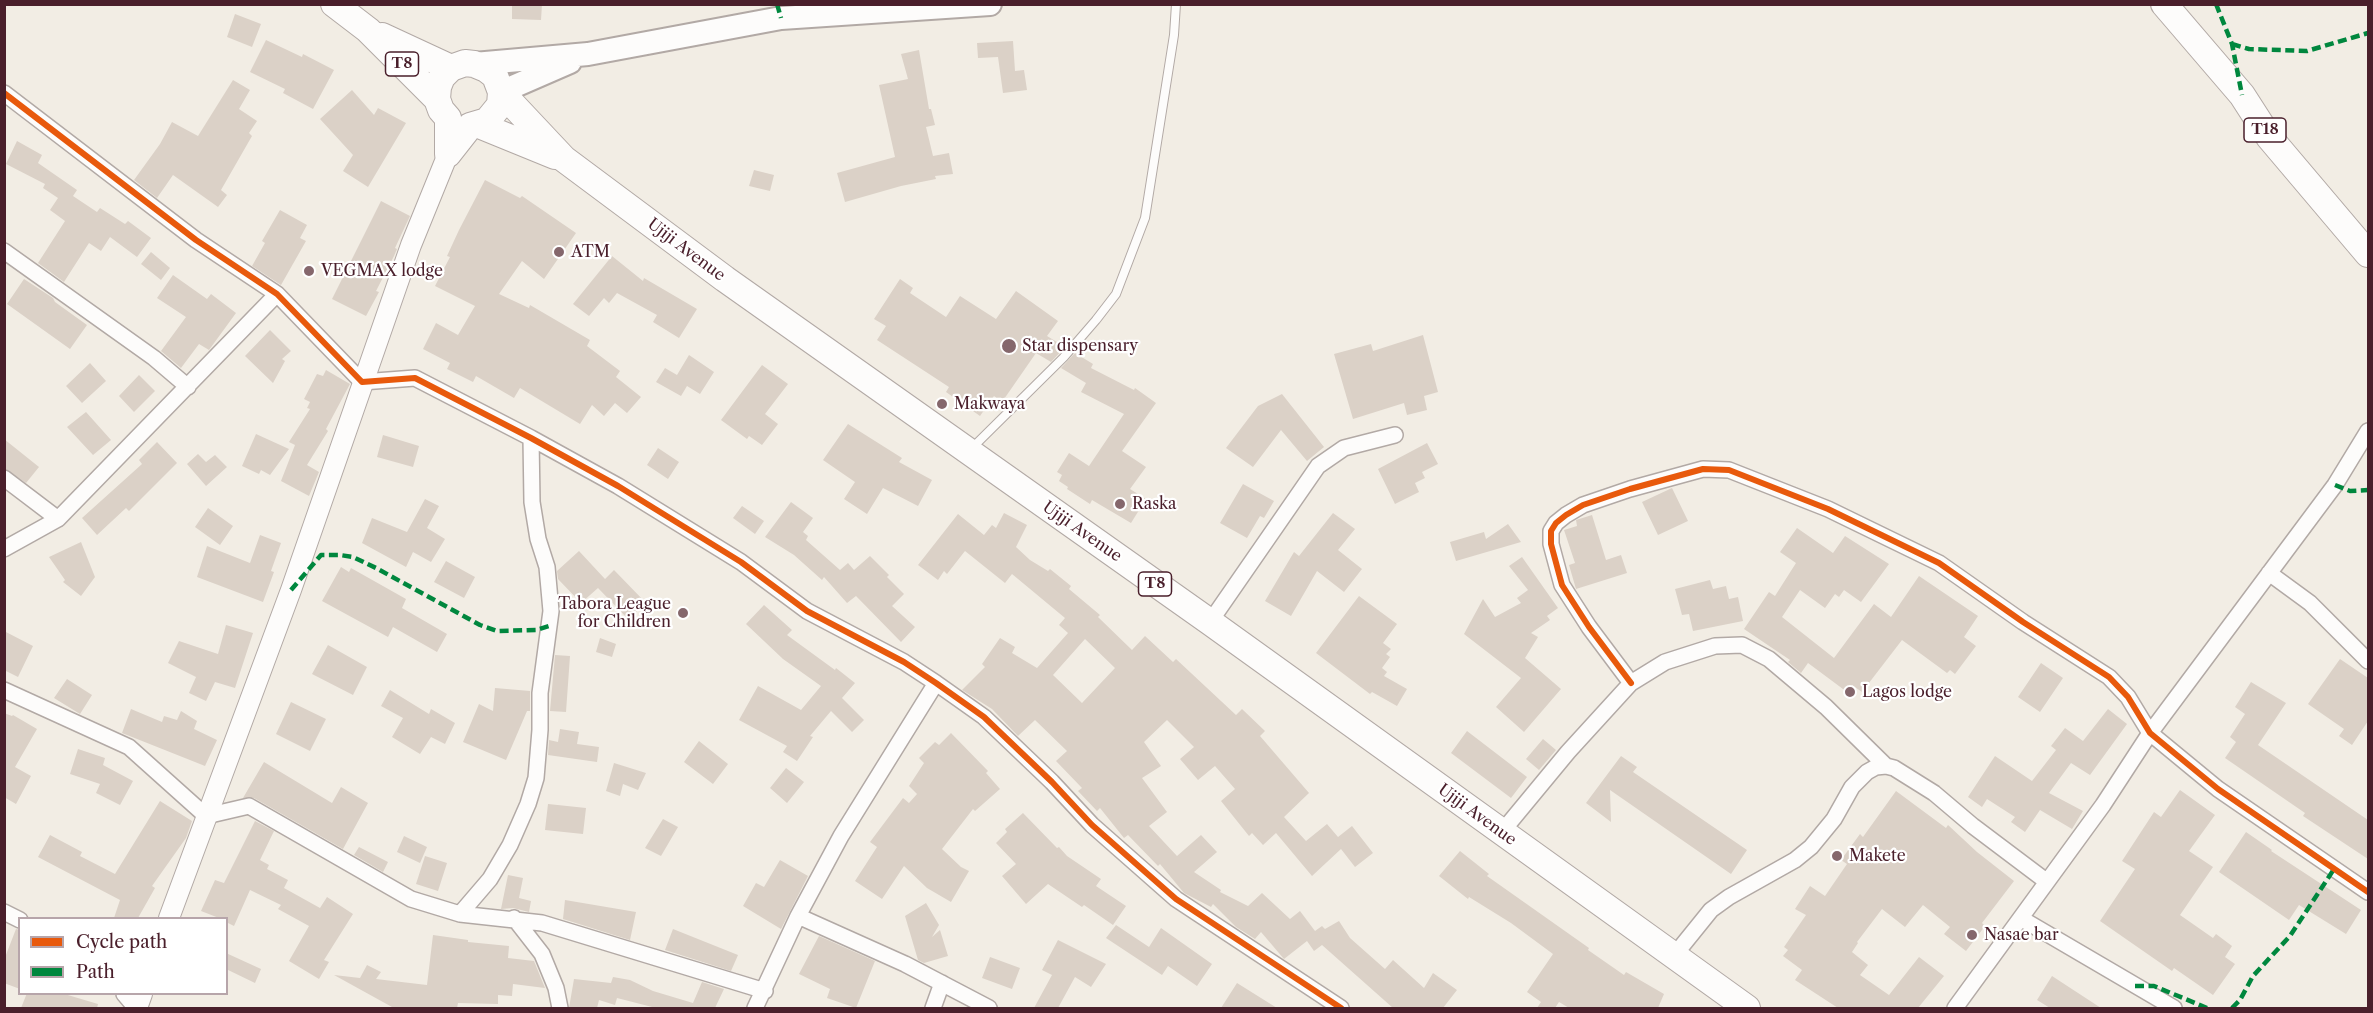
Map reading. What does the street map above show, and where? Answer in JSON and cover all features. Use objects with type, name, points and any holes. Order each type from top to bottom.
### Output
[{"type":"highway","name":"T8","points":[[334,4],[368,30],[437,99]]},
{"type":"highway","name":"T18","points":[[2164,4],[2242,95],[2269,137],[2368,254]]},
{"type":"highway","name":"T8","points":[[368,30],[462,66]]},
{"type":"highway","points":[[462,66],[486,69],[495,76],[501,92],[500,105],[494,114],[479,125],[470,126],[448,154],[448,118],[441,110],[437,99],[442,77],[462,66]]},
{"type":"highway","name":"T8","points":[[501,92],[564,159]]},
{"type":"highway","name":"T8","points":[[479,125],[564,159]]},
{"type":"highway","name":"Ujiji Avenue","points":[[564,159],[725,279],[1210,622],[1747,1008]]},
{"type":"main road","points":[[462,66],[588,54],[781,18],[990,4]]},
{"type":"main road","points":[[501,92],[588,54]]},
{"type":"street","points":[[4,93],[196,240],[277,294],[362,382]]},
{"type":"street","points":[[169,917],[291,590],[424,210],[448,154]]},
{"type":"street","points":[[4,251],[154,358],[188,387]]},
{"type":"street","points":[[4,549],[58,519],[277,294]]},
{"type":"street","points":[[362,382],[415,378],[618,486],[741,562],[807,611],[904,662],[984,717],[1052,782],[1092,825],[1176,899],[1341,1008]]},
{"type":"street","points":[[1955,1008],[2103,805],[2150,733],[2336,484],[2368,431]]},
{"type":"street","points":[[1210,622],[1318,466],[1344,448],[1395,435]]},
{"type":"street","points":[[460,914],[489,879],[510,845],[528,804],[536,778],[540,693],[551,611],[547,567],[538,538],[532,502],[531,438]]},
{"type":"street","points":[[1631,683],[1589,627],[1562,585],[1551,544],[1551,531],[1556,523],[1566,515],[1583,506],[1630,489],[1703,469],[1729,470],[1828,509],[1939,563],[2023,622],[2109,677],[2128,697],[2150,733],[2218,789],[2368,892]]},
{"type":"street","points":[[4,478],[58,519]]},
{"type":"street","points":[[2269,573],[2310,603],[2368,661]]},
{"type":"street","points":[[1502,833],[1568,752],[1631,683],[1665,662],[1715,646],[1742,645],[1769,659],[1818,700],[1886,766],[1905,774],[1934,793],[1973,826],[2046,881]]},
{"type":"street","points":[[755,1008],[765,991],[798,916],[841,836],[936,683]]},
{"type":"street","points":[[4,690],[129,747],[206,816]]},
{"type":"street","points":[[1673,957],[1711,910],[1729,897],[1795,860],[1810,847],[1834,819],[1852,787],[1867,772],[1876,767],[1886,766]]},
{"type":"street","points":[[206,816],[249,806],[411,899],[460,914],[514,918],[542,923],[765,991]]},
{"type":"street","points":[[4,912],[18,919]]},
{"type":"street","points":[[798,916],[942,983],[989,1008]]},
{"type":"street","points":[[514,918],[542,954],[556,988],[560,1008]]},
{"type":"street","points":[[2022,919],[2174,1008]]},
{"type":"street","points":[[933,1008],[942,983]]},
{"type":"street","points":[[126,995],[136,1008]]},
{"type":"lane","points":[[968,452],[1064,357],[1116,294],[1145,218],[1172,45],[1176,4]]},
{"type":"building","points":[[512,4],[542,4],[541,20],[512,19]]},
{"type":"building","points":[[235,14],[261,24],[252,47],[227,37]]},
{"type":"building","points":[[266,40],[302,57],[303,54],[334,70],[313,109],[283,93],[285,89],[250,72]]},
{"type":"building","points":[[1013,41],[1015,71],[1024,70],[1027,90],[1003,93],[998,57],[978,58],[977,43]]},
{"type":"building","points":[[919,50],[929,109],[931,109],[935,125],[926,127],[933,156],[949,153],[953,174],[935,176],[936,179],[845,202],[837,173],[895,157],[879,85],[908,79],[901,54]]},
{"type":"building","points":[[233,80],[250,90],[239,109],[257,121],[249,133],[252,136],[221,190],[227,195],[218,207],[173,175],[157,198],[134,180],[160,144],[172,122],[198,136]]},
{"type":"building","points":[[352,90],[374,115],[378,108],[406,123],[368,187],[343,171],[353,155],[320,119]]},
{"type":"building","points":[[17,141],[42,155],[38,163],[77,190],[73,196],[97,212],[100,208],[125,224],[128,221],[151,238],[137,257],[110,237],[101,251],[89,243],[64,282],[38,263],[65,221],[50,210],[58,198],[43,188],[45,184],[6,164]]},
{"type":"building","points":[[754,170],[774,175],[770,191],[749,186]]},
{"type":"building","points":[[485,180],[520,198],[522,196],[576,233],[544,279],[522,261],[499,294],[529,308],[530,305],[590,340],[587,346],[620,371],[616,377],[641,397],[627,413],[615,403],[604,416],[592,405],[580,424],[520,388],[514,398],[476,376],[473,382],[447,369],[450,363],[423,349],[436,323],[458,335],[475,306],[435,286],[450,257],[447,256],[459,230]]},
{"type":"building","points":[[381,201],[410,216],[395,248],[397,249],[394,256],[376,291],[379,292],[366,316],[332,299]]},
{"type":"building","points":[[280,210],[307,225],[300,238],[306,241],[281,285],[252,266],[265,243],[262,241]]},
{"type":"building","points":[[151,252],[170,268],[161,280],[141,264]]},
{"type":"building","points":[[612,256],[643,281],[644,278],[697,309],[679,338],[653,322],[657,315],[617,293],[609,303],[604,298],[589,316],[573,304]]},
{"type":"building","points":[[173,275],[207,299],[211,294],[236,313],[209,350],[199,344],[181,368],[161,351],[186,317],[157,298]]},
{"type":"building","points":[[24,279],[87,325],[70,349],[7,304]]},
{"type":"building","points":[[900,279],[913,288],[910,293],[946,317],[960,296],[996,319],[1016,291],[1058,321],[1047,336],[1065,347],[1051,362],[1036,353],[1002,402],[994,396],[980,416],[946,392],[949,387],[877,340],[886,326],[874,319]]},
{"type":"building","points":[[270,330],[291,351],[282,359],[285,361],[273,383],[245,356]]},
{"type":"building","points":[[1423,335],[1438,392],[1424,396],[1427,410],[1407,415],[1404,403],[1353,419],[1334,354],[1371,344],[1373,351]]},
{"type":"building","points":[[1075,353],[1093,364],[1091,368],[1134,390],[1135,388],[1156,403],[1122,451],[1146,467],[1130,489],[1146,499],[1131,523],[1092,500],[1090,504],[1059,481],[1062,475],[1057,472],[1069,453],[1089,466],[1124,414],[1081,392],[1086,383],[1061,368]]},
{"type":"building","points":[[689,355],[714,372],[700,394],[687,386],[681,396],[656,382],[665,368],[677,375]]},
{"type":"building","points":[[90,363],[106,381],[82,403],[66,386]]},
{"type":"building","points":[[762,365],[788,384],[765,414],[778,424],[762,445],[749,436],[747,439],[721,420]]},
{"type":"building","points":[[326,370],[350,384],[326,429],[328,431],[307,465],[319,472],[309,496],[281,481],[295,445],[289,442],[310,409],[307,408],[310,402],[304,399],[317,374],[323,376]]},
{"type":"building","points":[[139,375],[155,391],[134,412],[119,396]]},
{"type":"building","points":[[1282,394],[1324,447],[1307,461],[1281,430],[1253,467],[1226,448],[1258,406]]},
{"type":"building","points":[[86,412],[111,440],[93,455],[67,427]]},
{"type":"building","points":[[848,424],[902,458],[899,462],[932,480],[918,506],[883,488],[867,514],[844,499],[855,482],[823,460]]},
{"type":"building","points":[[256,434],[289,449],[270,475],[261,470],[259,474],[242,466]]},
{"type":"building","points":[[383,435],[419,446],[413,467],[377,457]]},
{"type":"building","points":[[4,439],[39,467],[26,483],[4,468]]},
{"type":"building","points":[[157,442],[177,463],[129,511],[126,508],[97,535],[82,518],[142,464],[139,460]]},
{"type":"building","points":[[1427,443],[1438,464],[1422,472],[1425,478],[1415,483],[1419,492],[1395,504],[1378,469]]},
{"type":"building","points":[[658,448],[679,462],[668,479],[647,465]]},
{"type":"building","points":[[198,454],[206,462],[215,455],[227,467],[206,486],[187,464]]},
{"type":"building","points":[[1243,484],[1274,501],[1264,518],[1260,516],[1247,538],[1220,523]]},
{"type":"building","points":[[1672,488],[1688,521],[1658,535],[1642,502]]},
{"type":"building","points":[[425,499],[439,506],[427,528],[445,539],[431,562],[413,552],[406,567],[362,543],[372,518],[407,532]]},
{"type":"building","points":[[791,502],[813,518],[803,532],[808,536],[806,540],[840,570],[848,563],[854,570],[870,556],[904,594],[892,606],[915,627],[901,642],[856,596],[847,603],[824,577],[822,580],[794,555],[765,537]]},
{"type":"building","points":[[742,506],[764,521],[755,534],[733,518]]},
{"type":"building","points":[[208,508],[233,526],[220,545],[195,527]]},
{"type":"building","points":[[1004,513],[1027,525],[1016,547],[1030,560],[1048,571],[1050,569],[1071,586],[1069,589],[1100,615],[1098,617],[1132,650],[1145,636],[1173,662],[1176,659],[1236,715],[1242,709],[1265,731],[1260,736],[1309,793],[1284,817],[1306,841],[1327,824],[1338,837],[1352,826],[1373,853],[1355,867],[1341,849],[1312,876],[1276,833],[1263,845],[1252,833],[1249,836],[1221,801],[1235,789],[1215,766],[1198,780],[1180,759],[1194,747],[1167,720],[1144,742],[1161,766],[1142,778],[1167,812],[1149,826],[1177,856],[1201,835],[1217,852],[1194,872],[1221,890],[1220,892],[1248,906],[1262,893],[1290,919],[1300,911],[1315,931],[1322,926],[1325,929],[1339,921],[1350,938],[1385,969],[1393,960],[1424,988],[1433,973],[1457,990],[1443,1008],[1393,1008],[1322,945],[1314,951],[1307,941],[1284,959],[1261,932],[1255,939],[1236,927],[1213,904],[1211,907],[1184,893],[1160,864],[1158,866],[1128,835],[1124,838],[1100,808],[1097,811],[1078,791],[1082,788],[1056,761],[1067,751],[1035,720],[1018,736],[992,709],[962,690],[985,667],[982,664],[1000,638],[1015,647],[1012,653],[1037,668],[1068,633],[1059,625],[1065,618],[1012,574],[1005,583],[965,551],[947,574],[944,571],[938,580],[918,565],[958,514],[984,535],[992,525],[996,528]],"holes":[[[1085,639],[1115,668],[1082,703],[1053,675]]]},
{"type":"building","points":[[1333,513],[1355,529],[1338,550],[1362,569],[1344,592],[1317,571],[1291,616],[1265,601],[1294,552],[1299,556]]},
{"type":"building","points":[[1592,515],[1606,560],[1621,555],[1627,573],[1576,589],[1569,565],[1575,563],[1564,530],[1577,526],[1576,520]]},
{"type":"building","points":[[1508,524],[1521,542],[1456,561],[1450,542],[1484,532],[1486,539]]},
{"type":"building","points":[[1797,528],[1833,553],[1845,536],[1889,564],[1861,602],[1844,590],[1839,597],[1835,594],[1825,608],[1800,590],[1782,617],[1834,658],[1874,604],[1891,617],[1919,576],[1978,616],[1964,637],[1976,646],[1955,674],[1950,670],[1947,673],[1902,640],[1862,692],[1852,685],[1847,692],[1808,663],[1801,673],[1788,662],[1790,660],[1744,629],[1769,592],[1775,596],[1796,563],[1780,552]]},
{"type":"building","points":[[260,535],[281,543],[263,602],[197,577],[207,546],[250,563]]},
{"type":"building","points":[[81,542],[95,577],[81,596],[63,582],[65,580],[49,557]]},
{"type":"building","points":[[579,551],[605,579],[614,570],[646,603],[628,619],[598,588],[581,603],[558,579],[557,571]]},
{"type":"building","points":[[1522,557],[1558,608],[1547,616],[1550,620],[1531,633],[1538,637],[1525,658],[1561,689],[1524,732],[1496,707],[1521,678],[1464,634],[1483,599],[1495,617],[1521,603],[1517,598],[1528,590],[1509,566]]},
{"type":"building","points":[[446,561],[475,577],[464,598],[434,582]]},
{"type":"building","points":[[341,567],[349,572],[351,568],[406,599],[402,608],[447,634],[437,652],[393,627],[388,637],[322,601]]},
{"type":"building","points":[[1710,580],[1713,589],[1726,586],[1729,599],[1738,597],[1743,621],[1693,631],[1689,614],[1682,615],[1675,589]]},
{"type":"building","points":[[1359,596],[1397,624],[1383,643],[1391,649],[1386,654],[1390,657],[1382,668],[1387,672],[1384,676],[1407,689],[1397,706],[1372,692],[1370,694],[1316,653]]},
{"type":"building","points":[[764,605],[792,630],[787,635],[855,683],[842,698],[864,720],[852,732],[831,711],[810,736],[813,737],[797,761],[783,752],[787,746],[739,720],[758,686],[801,710],[821,686],[783,659],[746,624]]},
{"type":"building","points":[[226,625],[253,633],[235,688],[215,682],[206,701],[189,693],[196,677],[168,663],[179,641],[218,654]]},
{"type":"building","points":[[4,631],[33,646],[18,677],[4,670]]},
{"type":"building","points":[[600,638],[616,644],[612,657],[596,652]]},
{"type":"building","points":[[328,645],[367,667],[353,695],[312,674]]},
{"type":"building","points":[[555,655],[570,656],[566,712],[550,711]]},
{"type":"building","points":[[2340,659],[2368,678],[2368,721],[2352,745],[2339,736],[2344,729],[2308,704]]},
{"type":"building","points":[[2041,663],[2063,678],[2040,712],[2018,697]]},
{"type":"building","points":[[67,679],[92,695],[80,714],[54,698]]},
{"type":"building","points":[[2251,682],[2286,703],[2258,745],[2368,820],[2368,859],[2303,816],[2305,813],[2225,758],[2236,742],[2230,737],[2245,714],[2235,707]]},
{"type":"building","points":[[495,688],[530,691],[530,711],[527,711],[506,760],[463,742],[479,704],[493,711]]},
{"type":"building","points":[[390,690],[429,714],[431,709],[455,723],[445,744],[431,737],[420,754],[392,737],[403,718],[381,706]]},
{"type":"building","points":[[291,702],[326,719],[310,751],[276,734]]},
{"type":"building","points":[[131,709],[162,722],[164,716],[177,720],[181,711],[197,721],[194,729],[217,740],[205,766],[122,733]]},
{"type":"building","points":[[2108,709],[2127,724],[2090,775],[2071,763],[2049,793],[2083,811],[2072,829],[2040,810],[2025,832],[2011,822],[2015,817],[1987,799],[1982,807],[1968,797],[1995,756],[2032,781],[2056,750],[2051,746],[2065,728],[2083,741]]},
{"type":"building","points":[[4,713],[13,715],[37,729],[15,767],[31,776],[16,804],[4,797]]},
{"type":"building","points":[[560,729],[579,732],[577,744],[599,747],[597,762],[548,755],[549,740],[558,742]]},
{"type":"building","points":[[1467,731],[1527,777],[1511,798],[1451,753]]},
{"type":"building","points":[[951,733],[988,771],[986,773],[1000,789],[975,811],[973,809],[942,849],[961,867],[969,871],[951,902],[927,888],[904,866],[882,899],[855,881],[877,847],[870,842],[903,798],[909,803],[917,794],[909,786],[924,763],[919,758],[935,742],[939,745]]},
{"type":"building","points":[[1543,739],[1556,750],[1539,770],[1526,759]]},
{"type":"building","points":[[699,741],[728,764],[713,784],[684,762]]},
{"type":"building","points":[[78,749],[105,758],[103,765],[133,781],[120,805],[96,793],[100,784],[70,774]]},
{"type":"building","points":[[1621,756],[1637,767],[1633,772],[1747,850],[1731,874],[1610,790],[1611,822],[1586,803]]},
{"type":"building","points":[[264,762],[332,803],[341,787],[368,803],[343,849],[254,798],[243,798]]},
{"type":"building","points":[[614,763],[646,773],[638,790],[623,784],[620,796],[606,791]]},
{"type":"building","points":[[786,768],[804,782],[787,803],[770,788]]},
{"type":"building","points":[[2180,790],[2215,815],[2189,851],[2213,867],[2180,915],[2213,938],[2216,934],[2232,946],[2225,957],[2235,964],[2213,995],[2174,968],[2172,971],[2100,921],[2135,869],[2122,861],[2154,812],[2161,817]]},
{"type":"building","points":[[1896,791],[1946,828],[1948,825],[1977,852],[2014,881],[1982,923],[1985,926],[1966,951],[1944,934],[1950,927],[1923,905],[1905,927],[1882,909],[1852,952],[1868,965],[1860,975],[1889,995],[1919,957],[1944,976],[1918,1008],[1838,1008],[1795,980],[1802,970],[1783,956],[1788,950],[1784,947],[1806,915],[1795,909],[1810,886],[1825,896],[1847,864],[1841,860],[1860,834],[1863,837]]},
{"type":"building","points":[[160,801],[192,821],[186,838],[152,886],[155,888],[139,917],[114,917],[120,900],[38,857],[50,835],[82,852],[80,856],[115,874]]},
{"type":"building","points":[[548,804],[586,808],[583,834],[545,830]]},
{"type":"building","points":[[1023,813],[1057,848],[1059,847],[1067,856],[1101,879],[1096,886],[1126,906],[1113,925],[1048,884],[1026,904],[1002,876],[1016,864],[996,843],[1007,832],[1005,829]]},
{"type":"building","points":[[663,819],[678,827],[661,856],[645,848]]},
{"type":"building","points":[[255,821],[274,831],[260,860],[269,865],[267,869],[288,880],[284,888],[320,908],[327,897],[353,914],[324,960],[329,962],[319,979],[289,961],[309,926],[278,909],[281,905],[250,890],[234,926],[228,923],[228,917],[216,917],[201,911],[215,880],[224,883]]},
{"type":"building","points":[[2246,832],[2361,910],[2346,934],[2299,905],[2289,920],[2219,872]]},
{"type":"building","points":[[404,836],[427,847],[420,863],[397,852]]},
{"type":"building","points":[[359,847],[388,862],[383,872],[354,855]]},
{"type":"building","points":[[1460,851],[1489,874],[1487,876],[1589,948],[1588,950],[1624,975],[1626,972],[1664,994],[1658,1008],[1569,1008],[1559,1002],[1555,1008],[1537,1008],[1541,1002],[1527,992],[1553,954],[1511,923],[1469,897],[1468,899],[1439,876]]},
{"type":"building","points":[[425,856],[447,863],[438,891],[416,884]]},
{"type":"building","points":[[780,860],[808,876],[781,929],[743,906],[756,883],[764,887]]},
{"type":"building","points":[[508,875],[523,878],[519,898],[531,901],[529,912],[513,908],[501,909]]},
{"type":"building","points":[[565,900],[636,912],[630,940],[563,919]]},
{"type":"building","points":[[926,903],[939,925],[932,937],[940,930],[948,956],[924,963],[918,960],[905,916]]},
{"type":"building","points":[[1116,925],[1149,947],[1161,928],[1212,964],[1197,986],[1168,966],[1162,975],[1106,938]]},
{"type":"building","points":[[16,929],[18,930],[18,988],[4,983],[4,960]]},
{"type":"building","points":[[673,929],[738,955],[731,971],[665,950]]},
{"type":"building","points":[[433,935],[468,940],[468,942],[509,946],[508,958],[534,961],[545,988],[513,984],[512,996],[498,995],[498,1004],[458,1003],[457,1008],[405,1008],[392,1007],[334,975],[360,978],[367,965],[381,972],[376,979],[427,985]]},
{"type":"building","points":[[819,936],[875,961],[856,1008],[827,998],[830,989],[799,974]]},
{"type":"building","points":[[1058,940],[1106,964],[1091,987],[1075,977],[1058,1008],[1034,1008],[1052,975],[1042,970]]},
{"type":"building","points":[[228,954],[261,969],[255,983],[228,970]]},
{"type":"building","points":[[990,957],[1020,968],[1012,989],[982,978]]},
{"type":"building","points":[[2052,976],[2101,1008],[2050,1008],[2037,1000]]},
{"type":"building","points":[[613,977],[630,980],[653,991],[693,1003],[702,982],[724,989],[715,1008],[656,1008],[617,998],[615,1005],[599,1000],[597,1008],[569,1008],[574,979],[611,983]]},
{"type":"building","points":[[1237,983],[1277,1008],[1221,1008]]},
{"type":"building","points":[[26,995],[68,995],[98,1004],[97,1008],[21,1008]]},
{"type":"marked path","points":[[777,4],[781,18]]},
{"type":"marked path","points":[[2216,4],[2232,44],[2242,95]]},
{"type":"marked path","points":[[2232,44],[2249,49],[2307,51],[2368,33]]},
{"type":"marked path","points":[[2335,485],[2350,491],[2368,490]]},
{"type":"marked path","points":[[291,590],[321,555],[340,555],[353,557],[376,568],[480,625],[497,631],[536,630],[549,626]]},
{"type":"marked path","points":[[2232,1008],[2240,1000],[2253,976],[2290,936],[2334,869]]},
{"type":"marked path","points":[[2135,986],[2154,986],[2207,1008]]},
{"type":"cycle path","points":[[4,93],[196,240],[277,294],[362,382],[415,378],[531,438],[618,486],[741,562],[807,611],[904,662],[936,683],[984,717],[1052,782],[1092,825],[1176,899],[1341,1008]]},
{"type":"cycle path","points":[[1631,683],[1589,627],[1562,585],[1551,544],[1551,531],[1556,523],[1583,505],[1630,489],[1703,469],[1729,470],[1828,509],[1939,563],[2023,622],[2109,677],[2128,697],[2150,733],[2218,789],[2368,892]]},
{"type":"place","name":"ATM","points":[[559,252]]},
{"type":"place","name":"VEGMAX lodge","points":[[309,271]]},
{"type":"place","name":"Star dispensary","points":[[1009,346]]},
{"type":"place","name":"Makwaya","points":[[942,404]]},
{"type":"place","name":"Raska","points":[[1120,504]]},
{"type":"place","name":"Tabora League for Children","points":[[683,613]]},
{"type":"place","name":"Lagos lodge","points":[[1850,692]]},
{"type":"place","name":"Makete","points":[[1837,856]]},
{"type":"place","name":"Nasae bar","points":[[1972,935]]}]
